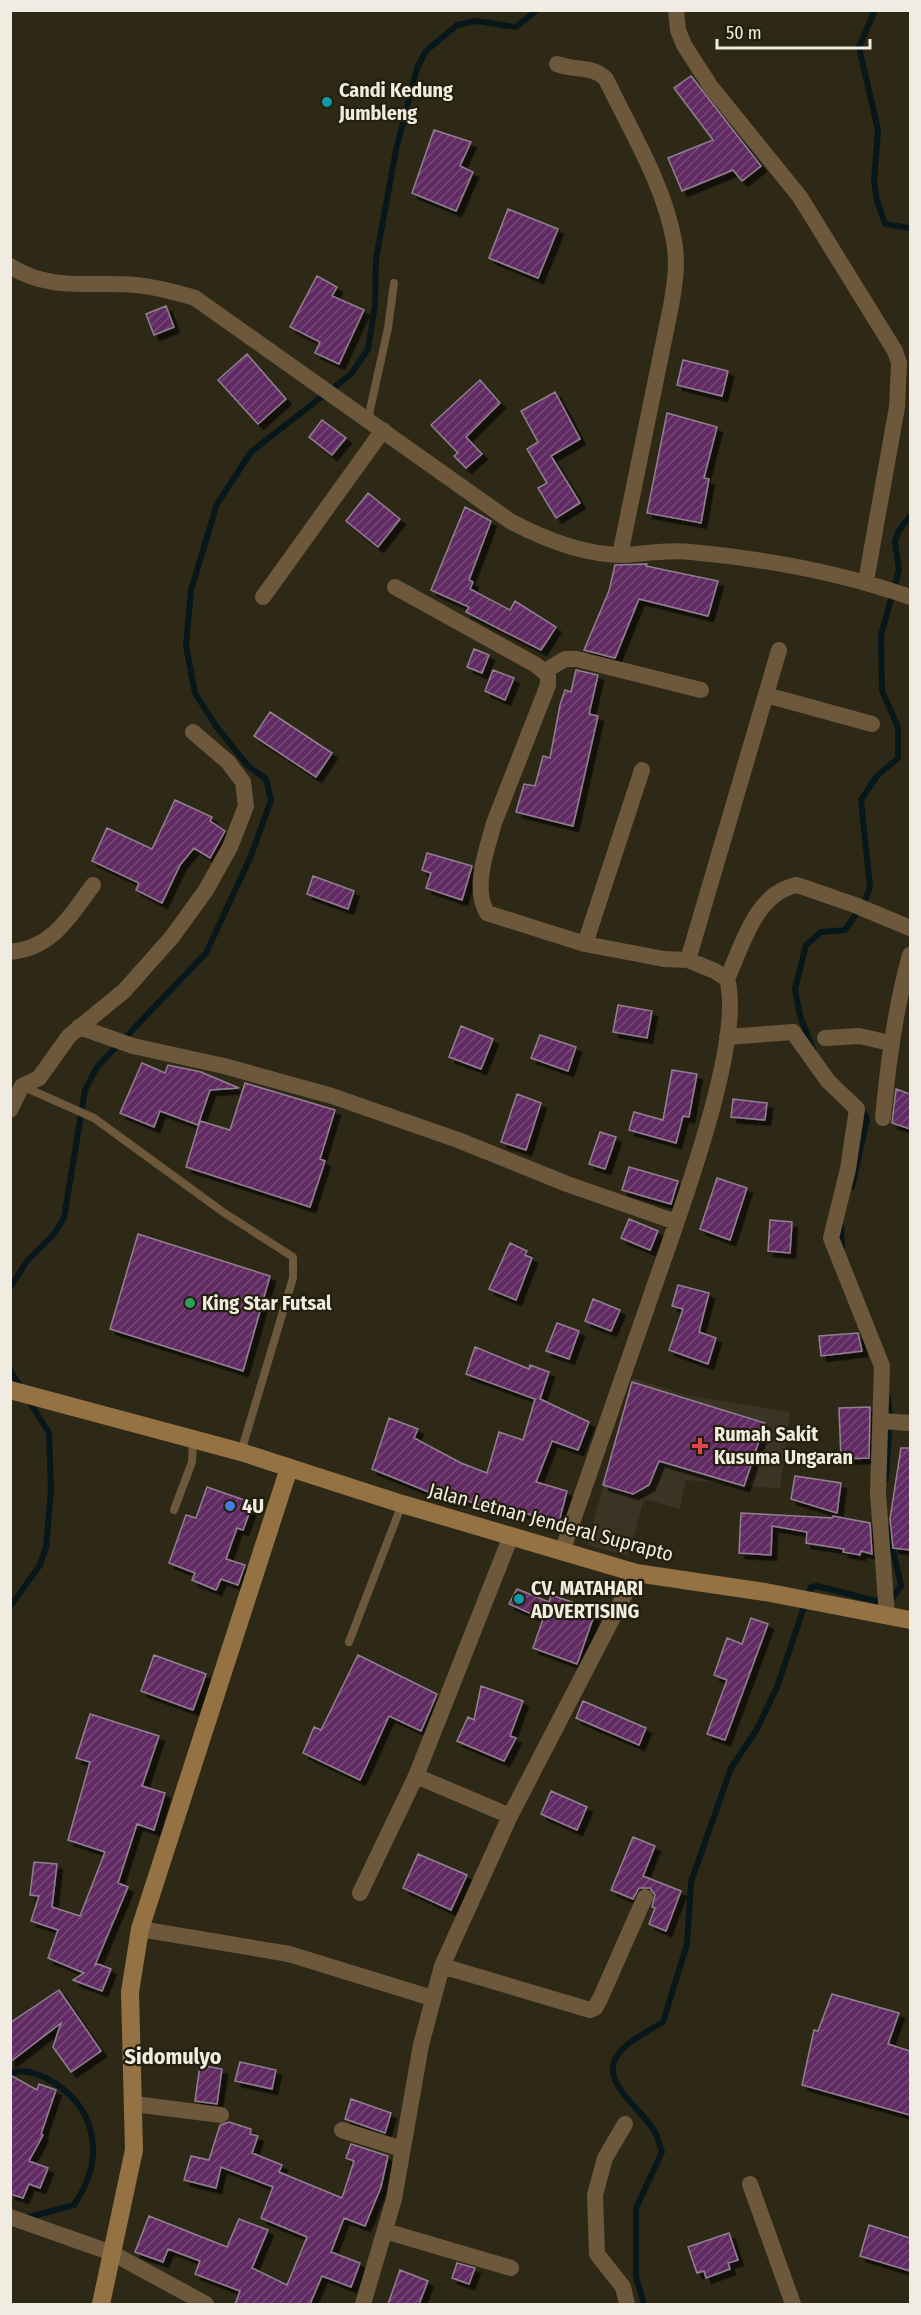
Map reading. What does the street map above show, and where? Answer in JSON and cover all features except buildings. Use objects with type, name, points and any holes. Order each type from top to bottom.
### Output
[{"type":"main road","name":"Jalan Letnan Jenderal Suprapto","points":[[10,1390],[241,1452],[402,1504],[636,1572],[816,1601],[886,1607],[910,1620]]},
{"type":"main road","points":[[101,2304],[134,2150],[130,1992],[140,1929],[290,1468]]},
{"type":"street","points":[[676,10],[678,30],[684,45],[711,87],[800,197],[895,351],[899,363],[897,407],[866,581]]},
{"type":"street","points":[[557,64],[567,68],[590,69],[600,72],[606,78],[665,205],[675,242],[676,273],[671,306],[620,555]]},
{"type":"street","points":[[10,266],[25,275],[56,284],[135,285],[166,289],[195,298],[510,521],[535,534],[584,551],[620,555],[687,551],[757,558],[866,581],[910,597]]},
{"type":"street","points":[[263,597],[383,430]]},
{"type":"street","points":[[395,587],[545,671],[548,685],[494,823],[480,895],[487,913],[493,917],[585,944],[664,959],[688,960],[715,971],[727,979]]},
{"type":"street","points":[[688,960],[779,650]]},
{"type":"street","points":[[545,671],[565,659],[578,658],[701,690]]},
{"type":"street","points":[[766,696],[872,724]]},
{"type":"street","points":[[10,1110],[16,1084],[39,1078],[64,1042],[124,991],[172,937],[206,890],[230,847],[243,818],[247,799],[243,782],[228,762],[193,732]]},
{"type":"street","points":[[585,944],[642,770]]},
{"type":"street","points":[[10,952],[28,950],[44,943],[64,924],[93,885]]},
{"type":"street","points":[[563,1550],[676,1222],[707,1122],[727,1037],[730,991],[727,979],[753,920],[778,891],[789,886],[805,886],[910,928]]},
{"type":"street","points":[[883,1118],[890,1043],[898,999],[910,955]]},
{"type":"street","points":[[79,1027],[133,1046],[224,1066],[332,1096],[459,1140],[567,1184],[676,1222]]},
{"type":"street","points":[[727,1037],[793,1032],[828,1081],[857,1109],[848,1169],[831,1238],[882,1366],[893,1422],[878,1493],[886,1607]]},
{"type":"street","points":[[825,1038],[859,1036],[890,1043]]},
{"type":"street","points":[[360,1893],[416,1776],[511,1536]]},
{"type":"street","points":[[363,2304],[386,2231],[432,1998],[442,1966],[510,1816],[636,1572]]},
{"type":"street","points":[[416,1776],[510,1816]]},
{"type":"street","points":[[442,1966],[590,2010],[597,2005],[645,1897]]},
{"type":"street","points":[[140,1929],[289,1954],[432,1998]]},
{"type":"street","points":[[134,2104],[220,2115]]},
{"type":"street","points":[[625,2124],[605,2158],[595,2195],[597,2254],[623,2287],[627,2304]]},
{"type":"street","points":[[342,2130],[402,2149]]},
{"type":"street","points":[[750,2184],[794,2304]]},
{"type":"street","points":[[10,2217],[112,2253],[206,2304]]},
{"type":"street","points":[[386,2231],[511,2268]]},
{"type":"lane","points":[[368,419],[388,328],[394,283]]},
{"type":"lane","points":[[16,1084],[94,1118],[223,1212],[293,1257],[293,1278],[241,1452]]},
{"type":"lane","points":[[174,1510],[192,1462],[193,1439]]},
{"type":"lane","points":[[349,1642],[402,1504]]},
{"type":"shaded area","name":"Rumah Sakit Kusuma Ungaran","points":[[633,1378],[686,1395],[790,1412],[780,1489],[686,1480],[680,1509],[644,1499],[628,1556],[587,1545]]},
{"type":"waterway","points":[[10,1288],[27,1261],[54,1234],[64,1218],[85,1090],[97,1067],[206,953],[251,856],[271,800],[266,779],[248,766],[216,726],[195,693],[186,646],[191,590],[217,504],[251,452],[351,374],[368,349],[375,305],[376,259],[396,150],[417,68],[426,51],[457,25],[476,21],[516,27],[537,10]]},
{"type":"waterway","points":[[875,10],[859,47],[878,130],[874,182],[885,224],[910,228]]},
{"type":"waterway","points":[[813,1049],[800,1016],[795,989],[806,945],[821,932],[845,930],[865,901],[870,887],[861,800],[877,776],[898,758],[898,727],[882,691],[881,635],[899,570],[895,542],[898,532],[910,516]]},
{"type":"waterway","points":[[852,1187],[867,1119],[862,1110]]},
{"type":"waterway","points":[[841,1225],[842,1248]]},
{"type":"waterway","points":[[10,1370],[21,1388]]},
{"type":"waterway","points":[[886,1479],[890,1418],[888,1397]]},
{"type":"waterway","points":[[10,1607],[40,1565],[46,1547],[51,1490],[49,1433],[28,1399]]},
{"type":"waterway","points":[[644,2304],[636,2277],[636,2208],[662,2152],[657,2136],[615,2080],[613,2069],[616,2057],[631,2042],[663,2022],[687,1944],[691,1882],[731,1768],[757,1729],[777,1687],[811,1587],[817,1586],[888,1604],[901,1586],[888,1528]]},
{"type":"waterway","points":[[10,2074],[24,2071],[46,2078],[77,2103],[86,2118],[93,2152],[84,2187],[74,2205],[25,2218]]},
{"type":"place","name":"Candi Kedung Jumbleng","points":[[327,102]]},
{"type":"place","name":"King Star Futsal","points":[[190,1303]]},
{"type":"place","name":"Rumah Sakit Kusuma Ungaran","points":[[700,1446]]},
{"type":"place","name":"4U","points":[[230,1506]]},
{"type":"place","name":"CV. MATAHARI ADVERTISING","points":[[519,1599]]},
{"type":"district","name":"Sidomulyo","points":[[173,2056]]}]
